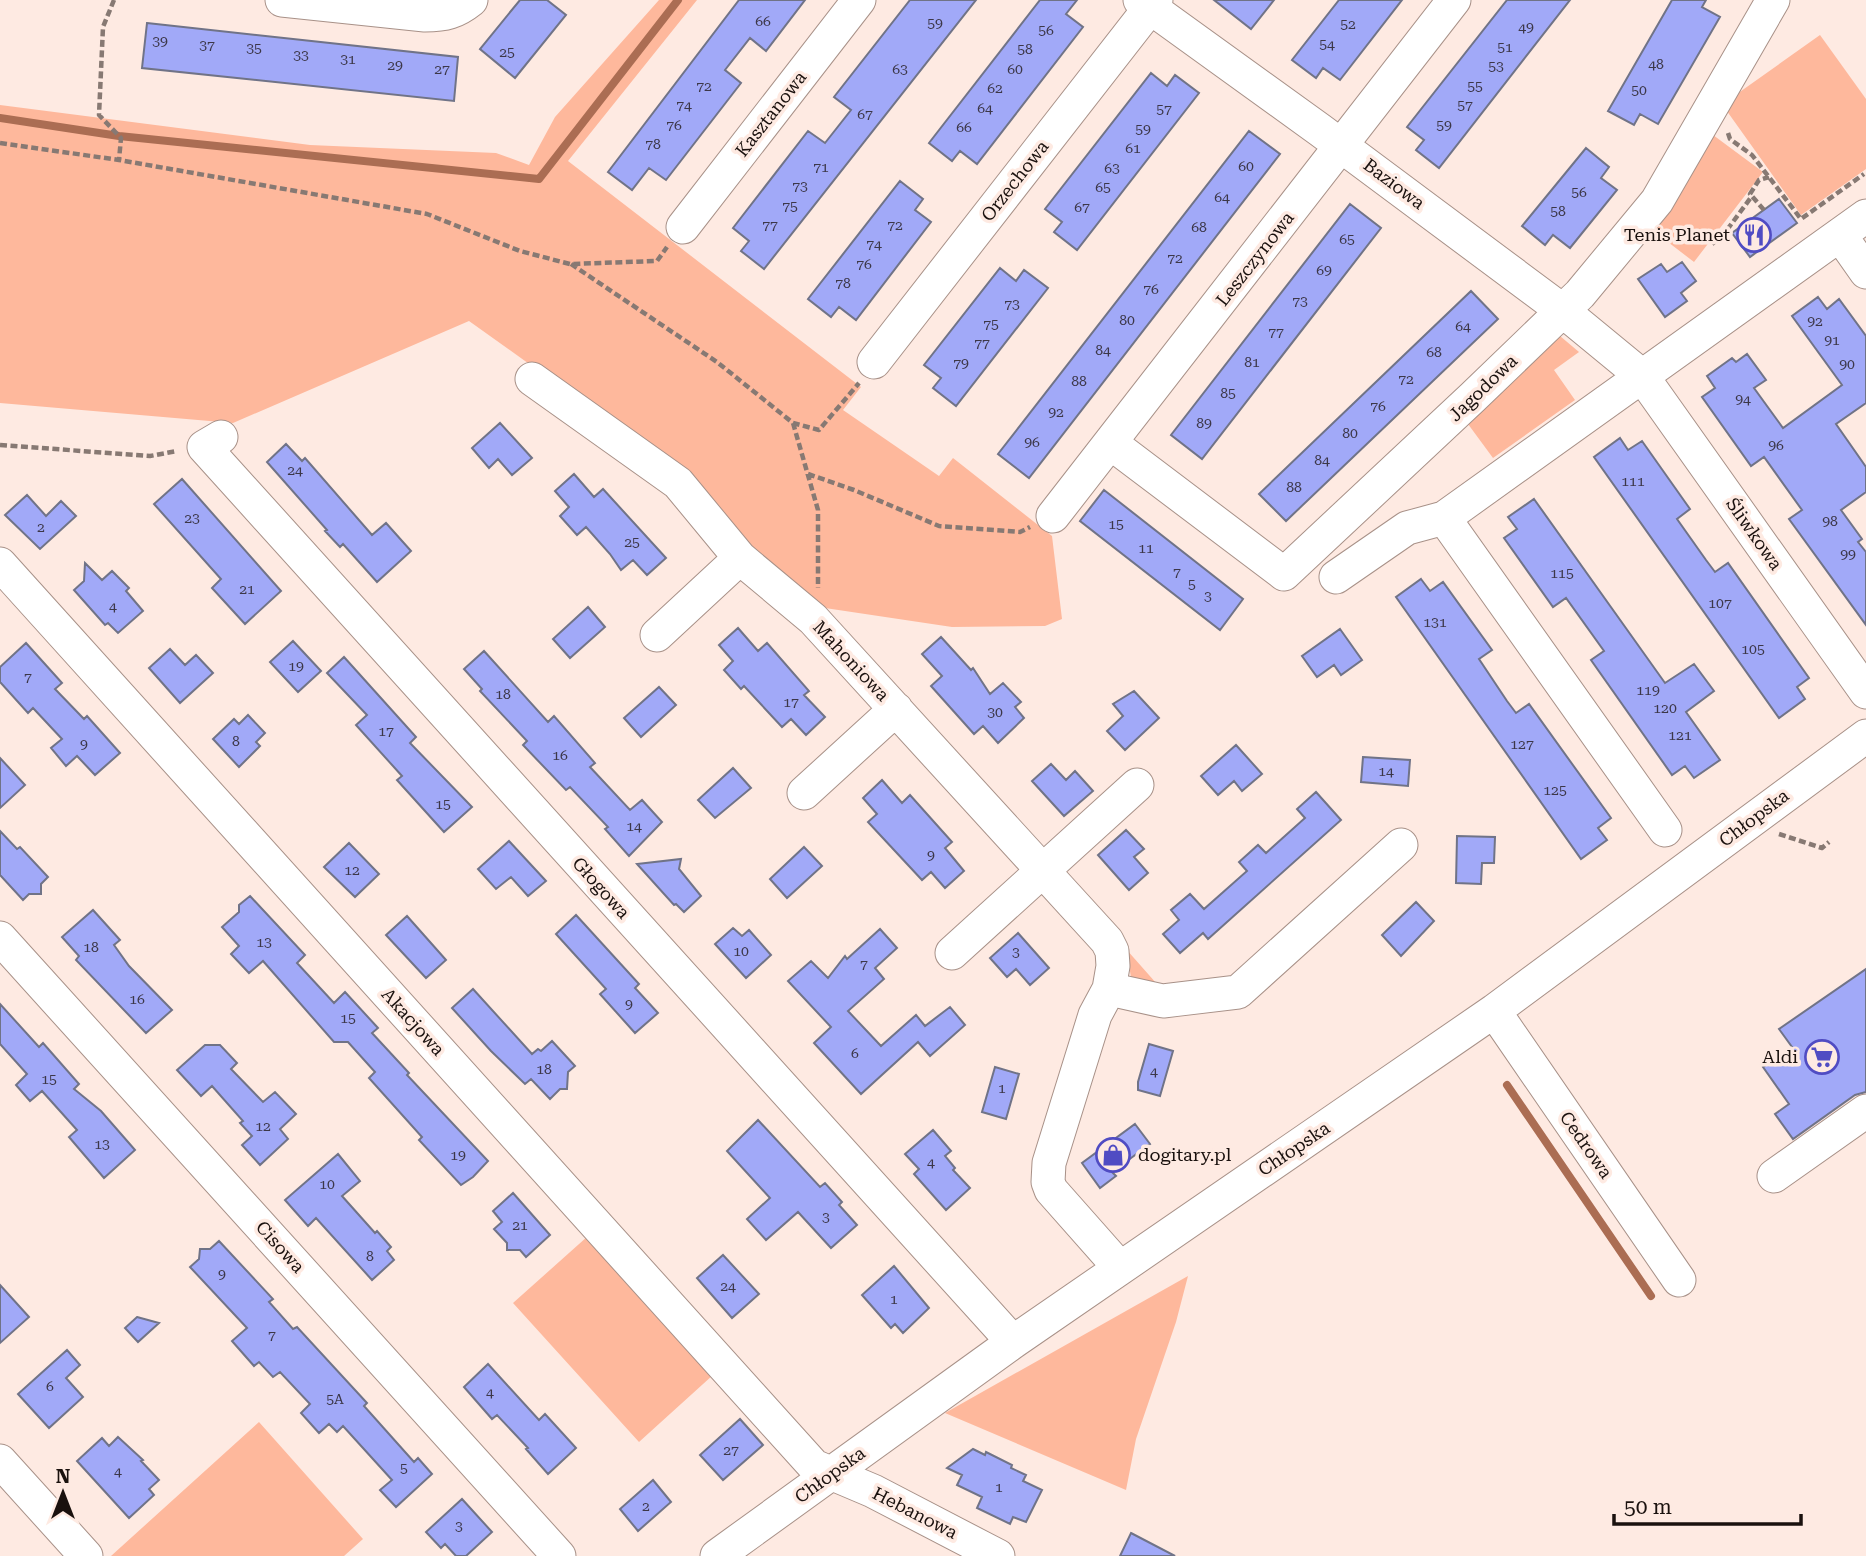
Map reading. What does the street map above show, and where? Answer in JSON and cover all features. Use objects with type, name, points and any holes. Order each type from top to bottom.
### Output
[{"type":"street","points":[[282,0],[443,15],[459,10],[471,0]]},
{"type":"street","name":"Kasztanowa","points":[[679,233],[859,0]]},
{"type":"street","name":"Leszczynowa","points":[[1053,516],[1112,444],[1454,0]]},
{"type":"street","name":"Jagodowa","points":[[1112,444],[1284,574],[1563,311],[1657,201],[1773,0]]},
{"type":"street","name":"Baziowa","points":[[1149,3],[1563,311],[1642,376]]},
{"type":"street","name":"Orzechowa","points":[[868,370],[1149,3]]},
{"type":"street","points":[[1336,577],[1407,528],[1444,518],[1853,226],[1866,272]]},
{"type":"street","name":"Śliwkowa","points":[[1642,376],[1866,692]]},
{"type":"street","name":"Mahoniowa","points":[[532,379],[678,483],[740,558],[813,619],[1107,941],[1112,951],[1113,966],[1109,989],[1091,1027],[1049,1163],[1048,1182],[1051,1190],[1120,1268]]},
{"type":"street","name":"Głogowa","points":[[213,442],[1013,1342]]},
{"type":"street","points":[[1444,518],[1665,830]]},
{"type":"street","points":[[657,635],[740,558]]},
{"type":"street","name":"Akacjowa","points":[[0,564],[814,1466],[830,1474]]},
{"type":"street","points":[[804,793],[896,709]]},
{"type":"street","name":"Chłopska","points":[[717,1556],[1013,1342],[1494,1011],[1866,736]]},
{"type":"street","points":[[952,953],[1137,785]]},
{"type":"street","points":[[1109,989],[1163,1001],[1238,992],[1401,845]]},
{"type":"street","name":"Cisowa","points":[[0,938],[559,1556]]},
{"type":"street","name":"Cedrowa","points":[[1494,1011],[1679,1279]]},
{"type":"street","points":[[1774,1176],[1866,1111]]},
{"type":"street","points":[[0,1461],[86,1556]]},
{"type":"street","name":"Hebanowa","points":[[830,1474],[873,1491],[998,1556]]},
{"type":"path","points":[[114,0],[103,27],[99,115],[121,138],[119,160]]},
{"type":"path","points":[[1706,116],[1726,128],[1730,139],[1752,155],[1801,219],[1865,175]]},
{"type":"path","points":[[0,143],[119,160],[427,214],[520,251],[570,264],[657,261],[679,233]]},
{"type":"path","points":[[1764,210],[1750,194],[1759,180],[1770,177]]},
{"type":"path","points":[[1712,244],[1724,234],[1752,196]]},
{"type":"path","points":[[570,264],[717,362],[793,423],[819,430],[868,370]]},
{"type":"path","points":[[793,423],[818,510],[818,589]]},
{"type":"path","points":[[0,445],[150,456],[213,442]]},
{"type":"path","points":[[808,474],[854,490],[939,526],[1020,532],[1053,516]]},
{"type":"path","points":[[1776,834],[1822,848],[1829,842]]},
{"type":"shaded area","points":[[659,0],[697,0],[568,161],[861,387],[843,410],[939,476],[953,458],[1052,536],[1062,619],[1045,626],[952,627],[825,608],[532,366],[469,321],[233,423],[0,403],[0,105],[310,145],[496,153],[529,165],[555,117]]},
{"type":"shaded area","points":[[1820,35],[1866,99],[1866,169],[1801,215],[1724,107],[1727,101]]},
{"type":"shaded area","points":[[1709,132],[1763,172],[1694,262],[1651,229]]},
{"type":"shaded area","points":[[1560,336],[1579,352],[1554,370],[1575,400],[1493,458],[1468,424]]},
{"type":"shaded area","points":[[1126,949],[1164,992],[1131,977]]},
{"type":"shaded area","points":[[588,1236],[713,1375],[639,1442],[513,1303]]},
{"type":"shaded area","points":[[1188,1276],[1176,1322],[1136,1439],[1126,1490],[945,1413]]},
{"type":"shaded area","points":[[259,1422],[363,1539],[344,1556],[111,1556]]},
{"type":"building","points":[[520,0],[547,0],[566,15],[515,78],[480,49]]},
{"type":"building","points":[[739,0],[805,0],[766,51],[750,38],[725,70],[741,83],[666,180],[649,168],[632,190],[608,172]]},
{"type":"building","points":[[910,0],[976,0],[764,269],[741,251],[749,241],[733,228],[808,131],[825,143],[851,110],[834,97]]},
{"type":"building","points":[[1040,0],[1077,0],[1066,14],[1083,27],[977,164],[960,151],[952,161],[929,143]]},
{"type":"building","points":[[1214,0],[1274,0],[1251,29]]},
{"type":"building","points":[[1339,0],[1402,0],[1340,80],[1323,68],[1316,78],[1292,60]]},
{"type":"building","points":[[1507,0],[1570,0],[1439,168],[1416,150],[1424,140],[1407,127]]},
{"type":"building","points":[[1672,0],[1706,0],[1702,7],[1720,17],[1658,124],[1640,114],[1634,125],[1608,111]]},
{"type":"building","points":[[147,23],[458,57],[454,101],[142,68]]},
{"type":"building","points":[[1151,73],[1167,86],[1175,75],[1199,93],[1077,250],[1054,232],[1062,222],[1045,209]]},
{"type":"building","points":[[1249,131],[1280,154],[1029,478],[998,454]]},
{"type":"building","points":[[1586,148],[1609,167],[1601,178],[1617,190],[1570,248],[1553,235],[1545,245],[1522,226]]},
{"type":"building","points":[[900,181],[923,199],[915,210],[931,222],[856,320],[839,307],[831,317],[808,299]]},
{"type":"building","name":"Tenis Planet","points":[[1779,199],[1797,223],[1750,257],[1732,233]]},
{"type":"building","points":[[1350,204],[1381,228],[1202,459],[1171,435]]},
{"type":"building","points":[[1682,262],[1696,281],[1681,293],[1687,301],[1665,317],[1638,279],[1661,264],[1667,272]]},
{"type":"building","points":[[1000,268],[1016,281],[1024,270],[1048,288],[956,406],[933,388],[941,378],[924,365]]},
{"type":"building","points":[[1471,291],[1498,319],[1286,521],[1259,494]]},
{"type":"building","points":[[1818,297],[1827,309],[1839,299],[1866,336],[1866,403],[1836,424],[1866,467],[1866,492],[1841,510],[1862,539],[1858,542],[1866,552],[1866,625],[1789,519],[1802,510],[1764,457],[1751,466],[1702,397],[1715,388],[1707,376],[1732,358],[1736,362],[1747,354],[1766,380],[1754,388],[1783,428],[1842,385],[1792,316]]},
{"type":"building","points":[[500,423],[532,458],[512,475],[498,459],[489,468],[472,448]]},
{"type":"building","points":[[1620,438],[1628,450],[1642,441],[1690,509],[1677,519],[1715,572],[1728,563],[1809,678],[1797,687],[1805,699],[1779,718],[1594,457]]},
{"type":"building","points":[[286,444],[302,461],[305,458],[372,535],[386,523],[411,551],[377,582],[343,544],[340,547],[325,531],[327,530],[267,462]]},
{"type":"building","points":[[574,474],[594,497],[603,489],[666,558],[647,575],[633,560],[621,570],[586,527],[577,535],[560,516],[569,507],[555,491]]},
{"type":"building","points":[[182,479],[281,591],[245,624],[212,588],[221,579],[154,504]]},
{"type":"building","points":[[1104,490],[1243,599],[1220,630],[1080,521]]},
{"type":"building","points":[[27,495],[46,516],[61,501],[76,516],[40,549],[5,515]]},
{"type":"building","points":[[1534,499],[1665,683],[1694,664],[1714,691],[1686,712],[1720,760],[1694,778],[1685,766],[1672,775],[1591,660],[1604,651],[1566,598],[1553,607],[1504,538],[1517,529],[1508,517]]},
{"type":"building","points":[[85,563],[102,580],[112,571],[129,588],[126,591],[143,611],[118,633],[108,623],[105,625],[74,590],[84,581]]},
{"type":"building","points":[[1421,579],[1430,591],[1443,582],[1492,650],[1479,659],[1507,701],[1516,713],[1529,704],[1611,818],[1598,828],[1607,840],[1581,859],[1396,597]]},
{"type":"building","points":[[588,607],[605,627],[570,658],[553,639]]},
{"type":"building","points":[[738,628],[758,651],[767,643],[809,691],[804,695],[825,717],[806,735],[791,719],[782,727],[744,686],[741,689],[724,670],[733,661],[719,645]]},
{"type":"building","points":[[1340,629],[1362,660],[1341,675],[1334,665],[1317,677],[1302,656]]},
{"type":"building","points":[[941,637],[971,670],[973,668],[990,694],[1003,683],[1021,702],[1015,707],[1024,718],[998,743],[983,726],[974,734],[931,686],[942,676],[922,654]]},
{"type":"building","points":[[293,641],[321,671],[298,692],[270,662]]},
{"type":"building","points":[[26,643],[62,683],[55,689],[84,719],[87,716],[120,753],[95,775],[77,756],[66,766],[51,748],[62,739],[33,708],[28,713],[0,682],[0,667]]},
{"type":"building","points":[[170,649],[185,665],[196,655],[213,673],[180,703],[149,668]]},
{"type":"building","points":[[484,651],[548,722],[554,716],[595,763],[590,767],[630,810],[642,800],[662,822],[629,856],[605,829],[608,827],[570,787],[566,790],[523,745],[527,741],[480,691],[482,689],[464,669]]},
{"type":"building","points":[[344,657],[416,737],[410,743],[472,807],[444,832],[397,780],[402,776],[356,725],[367,715],[327,673]]},
{"type":"building","points":[[659,687],[676,705],[641,737],[624,718]]},
{"type":"building","points":[[1134,691],[1159,718],[1125,750],[1107,731],[1123,716],[1113,704]]},
{"type":"building","points":[[248,715],[265,733],[256,742],[260,746],[239,767],[213,739],[234,719],[239,724]]},
{"type":"building","points":[[1236,745],[1262,774],[1242,791],[1234,781],[1218,795],[1201,776]]},
{"type":"building","points":[[1363,757],[1410,760],[1408,786],[1361,782]]},
{"type":"building","points":[[0,758],[25,785],[0,808]]},
{"type":"building","points":[[1051,764],[1066,780],[1075,771],[1093,791],[1064,816],[1032,781]]},
{"type":"building","points":[[733,768],[751,788],[715,818],[698,800]]},
{"type":"building","points":[[882,780],[902,803],[910,795],[952,842],[945,848],[964,871],[945,888],[931,872],[922,880],[868,822],[877,814],[863,798]]},
{"type":"building","points":[[1316,792],[1341,820],[1208,939],[1203,933],[1180,953],[1163,934],[1179,920],[1171,910],[1190,894],[1204,909],[1247,871],[1239,862],[1258,845],[1266,853],[1305,818],[1297,809]]},
{"type":"building","points":[[1126,830],[1144,849],[1134,857],[1148,873],[1129,890],[1098,855]]},
{"type":"building","points":[[0,831],[17,849],[20,847],[48,877],[41,884],[41,894],[29,894],[23,900],[0,875]]},
{"type":"building","points":[[1457,836],[1495,837],[1494,863],[1482,863],[1481,884],[1456,883]]},
{"type":"building","points":[[509,841],[546,881],[528,896],[511,877],[496,889],[478,869]]},
{"type":"building","points":[[349,843],[379,874],[355,897],[324,867]]},
{"type":"building","points":[[804,847],[822,866],[787,898],[770,879]]},
{"type":"building","points":[[681,859],[679,869],[701,896],[684,912],[674,905],[637,864]]},
{"type":"building","points":[[250,896],[305,955],[297,963],[334,1003],[345,992],[378,1028],[372,1033],[409,1073],[407,1075],[488,1161],[473,1177],[461,1185],[419,1140],[422,1137],[369,1078],[375,1072],[348,1042],[334,1042],[263,961],[249,973],[231,954],[239,946],[222,927],[239,912],[239,905]]},
{"type":"building","points":[[1416,902],[1434,921],[1401,956],[1382,935]]},
{"type":"building","points":[[93,910],[120,940],[114,945],[129,966],[172,1010],[146,1033],[76,960],[79,956],[62,937]]},
{"type":"building","points":[[576,915],[639,984],[635,988],[658,1013],[635,1033],[600,994],[606,989],[556,934]]},
{"type":"building","points":[[407,916],[446,960],[426,978],[386,935]]},
{"type":"building","points":[[733,928],[742,936],[749,930],[771,955],[746,978],[715,944]]},
{"type":"building","points":[[880,929],[897,948],[875,968],[884,979],[848,1011],[881,1046],[916,1015],[925,1026],[950,1007],[965,1025],[930,1056],[918,1042],[861,1094],[814,1043],[831,1027],[788,981],[811,961],[828,978],[845,956],[847,959]]},
{"type":"building","points":[[1018,933],[1049,968],[1030,985],[1016,969],[1007,977],[990,958]]},
{"type":"building","name":"Aldi","points":[[1866,969],[1866,1092],[1855,1095],[1793,1139],[1775,1114],[1789,1104],[1763,1067],[1792,1047],[1779,1029]]},
{"type":"building","points":[[473,989],[532,1054],[538,1049],[541,1051],[552,1041],[575,1066],[568,1072],[567,1089],[560,1089],[550,1099],[531,1079],[525,1084],[491,1051],[452,1008]]},
{"type":"building","points":[[0,1004],[39,1047],[43,1043],[79,1084],[74,1089],[101,1111],[135,1150],[104,1178],[69,1137],[77,1130],[42,1091],[30,1101],[16,1085],[27,1074],[0,1044]]},
{"type":"building","points":[[1149,1044],[1173,1051],[1160,1096],[1138,1090]]},
{"type":"building","points":[[205,1045],[220,1045],[237,1063],[231,1069],[263,1102],[275,1092],[296,1114],[280,1129],[288,1139],[260,1165],[242,1145],[252,1136],[240,1123],[243,1121],[212,1086],[201,1096],[177,1070]]},
{"type":"building","points":[[995,1067],[1019,1074],[1006,1119],[982,1112]]},
{"type":"building","points":[[758,1120],[820,1187],[825,1183],[842,1202],[839,1205],[857,1225],[831,1248],[798,1212],[766,1240],[747,1219],[770,1198],[727,1151]]},
{"type":"building","name":"dogitary.pl","points":[[1135,1124],[1150,1144],[1112,1172],[1116,1176],[1100,1188],[1082,1163]]},
{"type":"building","points":[[933,1130],[951,1151],[945,1156],[955,1168],[953,1170],[970,1188],[946,1210],[914,1174],[919,1169],[905,1154]]},
{"type":"building","points":[[338,1154],[360,1181],[342,1196],[391,1247],[387,1251],[394,1260],[372,1280],[316,1218],[308,1226],[285,1200]]},
{"type":"building","points":[[513,1193],[550,1235],[526,1257],[520,1250],[507,1250],[507,1243],[494,1229],[502,1222],[493,1211]]},
{"type":"building","points":[[219,1241],[273,1299],[269,1302],[293,1329],[297,1327],[367,1403],[364,1406],[414,1462],[418,1458],[432,1474],[396,1507],[380,1490],[392,1480],[343,1426],[337,1432],[329,1424],[319,1433],[301,1413],[310,1404],[280,1372],[273,1377],[259,1362],[254,1366],[232,1341],[247,1328],[190,1267],[199,1259],[200,1249],[210,1249]]},
{"type":"building","points":[[723,1255],[759,1294],[732,1318],[697,1278]]},
{"type":"building","points":[[894,1266],[929,1308],[903,1333],[895,1324],[891,1328],[862,1295]]},
{"type":"building","points":[[0,1285],[29,1317],[0,1343]]},
{"type":"building","points":[[137,1317],[159,1323],[138,1342],[125,1328]]},
{"type":"building","points":[[67,1350],[80,1365],[66,1378],[83,1397],[49,1428],[18,1394]]},
{"type":"building","points":[[488,1364],[539,1420],[545,1414],[576,1448],[548,1474],[497,1415],[492,1419],[464,1387]]},
{"type":"building","points":[[740,1419],[763,1445],[723,1480],[700,1455]]},
{"type":"building","points":[[118,1437],[143,1460],[141,1461],[159,1480],[149,1489],[154,1495],[129,1518],[77,1461],[102,1438],[109,1446]]},
{"type":"building","points":[[973,1449],[985,1455],[986,1452],[1012,1465],[1011,1468],[1026,1475],[1023,1481],[1042,1490],[1026,1522],[1013,1517],[1010,1524],[977,1508],[982,1497],[957,1485],[962,1475],[947,1468]]},
{"type":"building","points":[[653,1480],[671,1502],[638,1531],[620,1509]]},
{"type":"building","points":[[462,1499],[492,1532],[466,1556],[456,1556],[445,1544],[441,1548],[426,1532]]},
{"type":"building","points":[[1131,1533],[1175,1556],[1120,1556]]},
{"type":"waterway","points":[[0,118],[119,136],[539,179],[678,0]]},
{"type":"waterway","points":[[1507,1085],[1651,1296]]},
{"type":"place","name":"Tenis Planet","points":[[1754,235]]},
{"type":"place","name":"Aldi","points":[[1822,1057]]},
{"type":"place","name":"dogitary.pl","points":[[1113,1155]]}]
